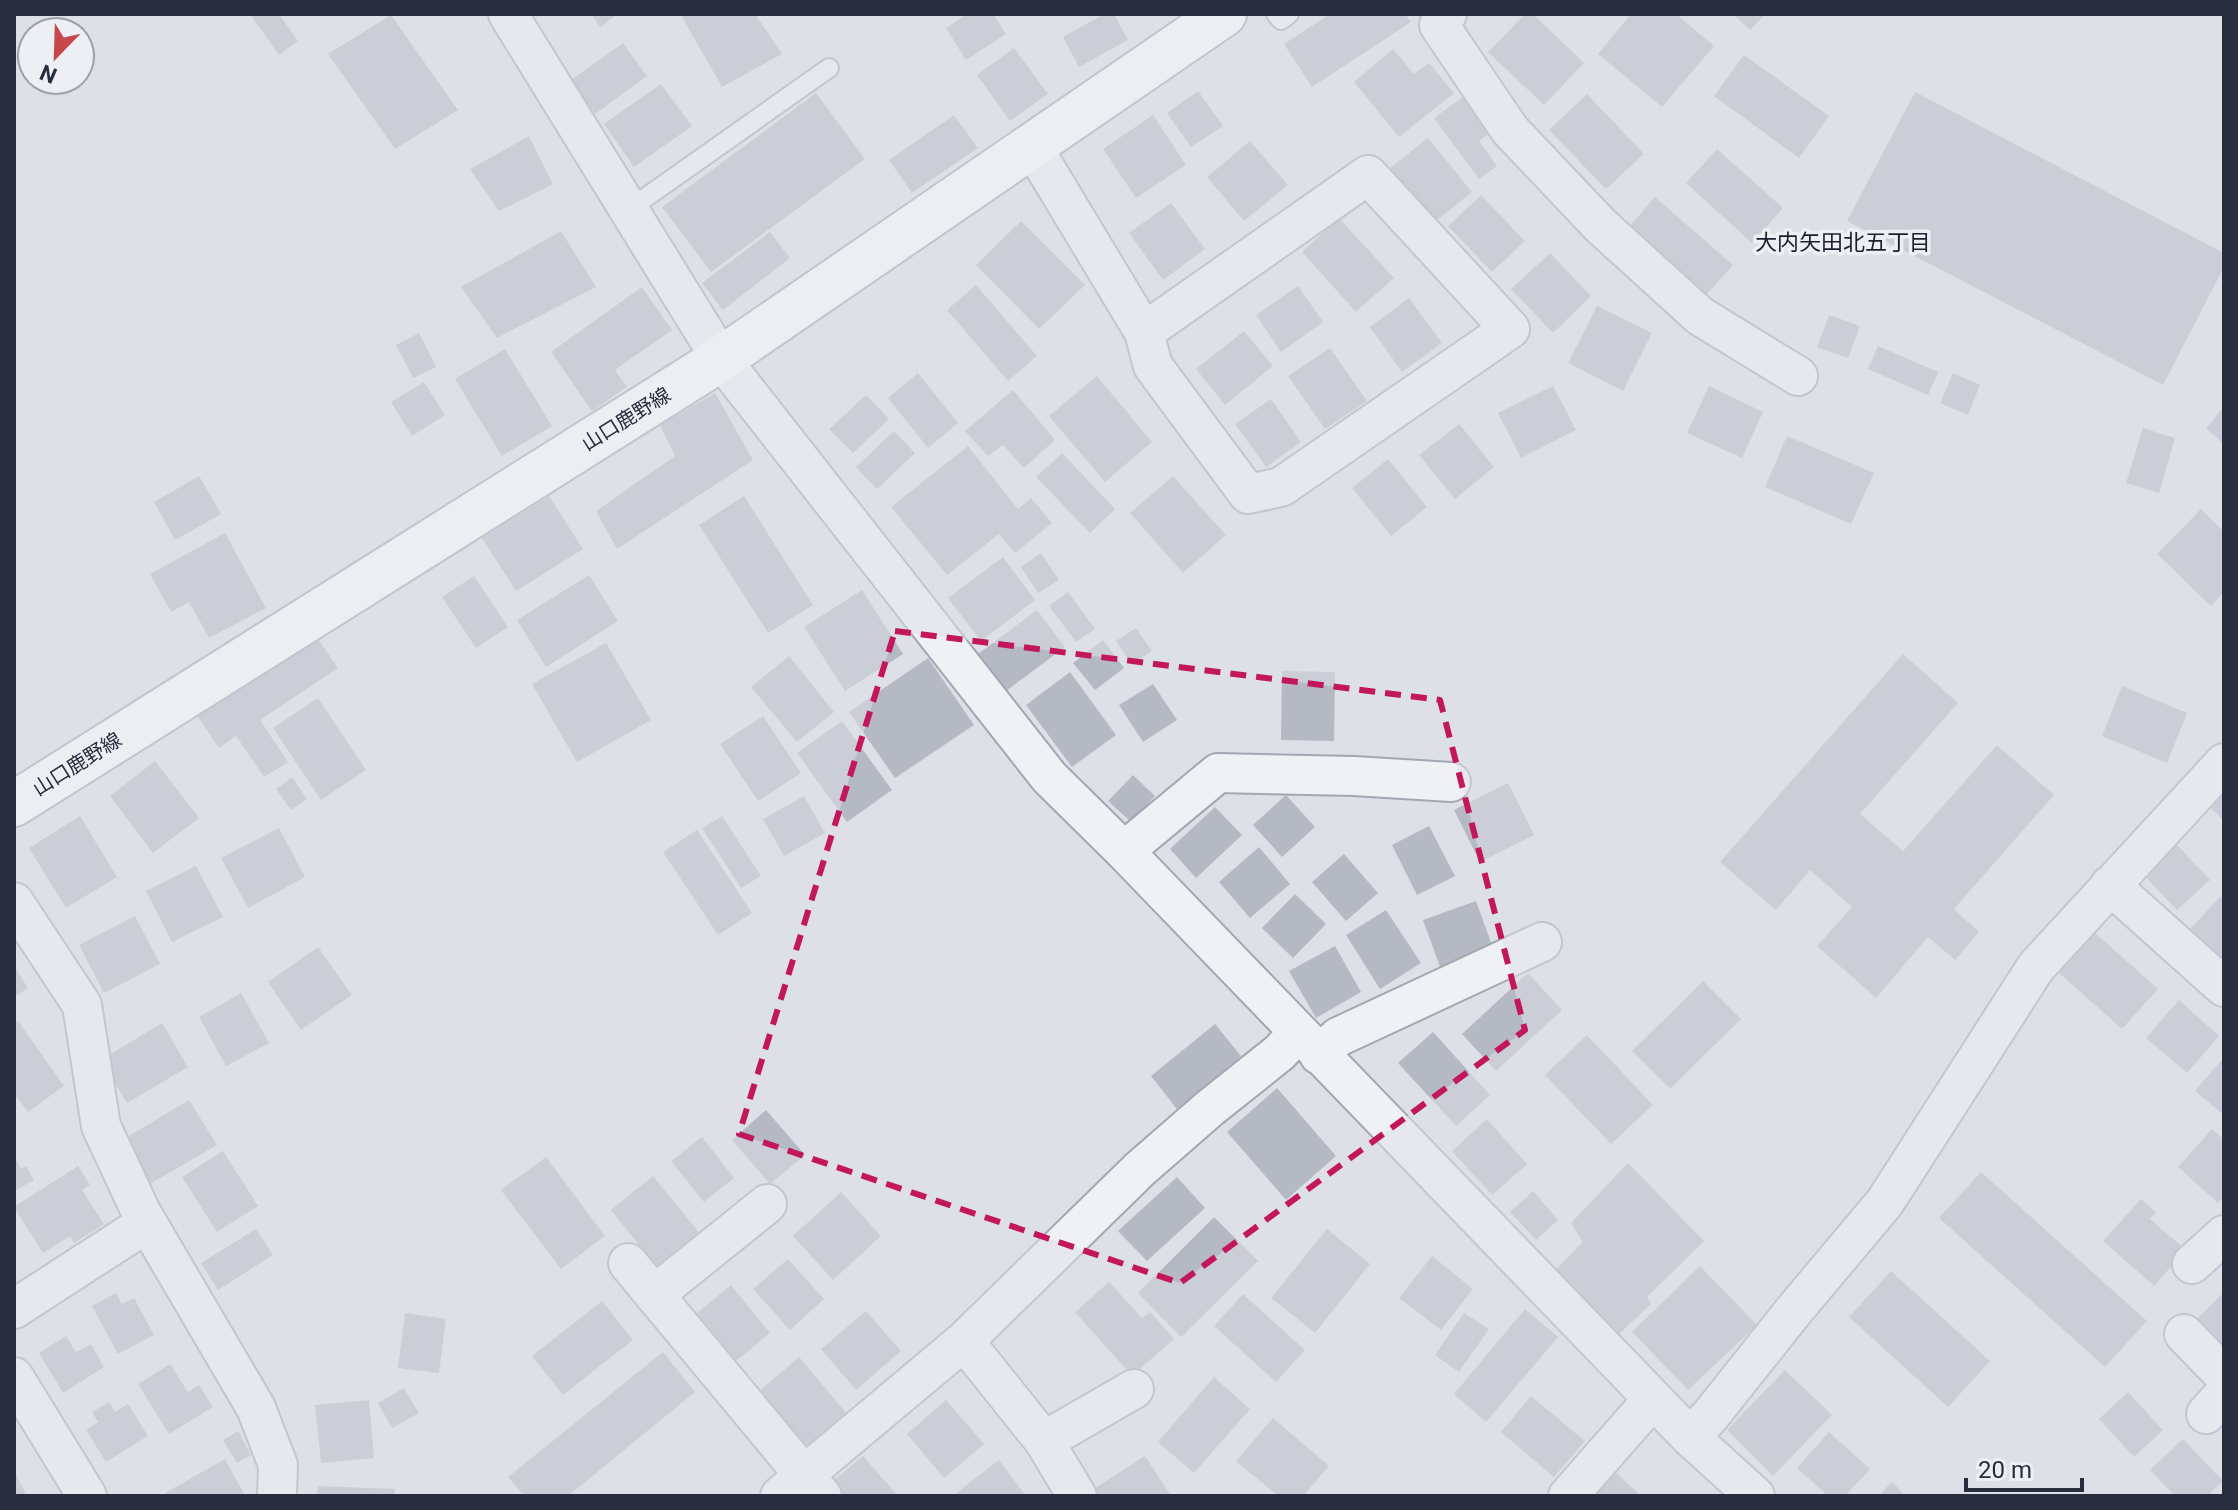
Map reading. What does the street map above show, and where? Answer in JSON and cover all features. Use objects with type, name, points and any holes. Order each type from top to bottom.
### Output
[{"type":"main road","name":"山口鹿野線","points":[[14,804],[721,359],[1224,14]]},
{"type":"street","points":[[508,14],[721,359],[1049,777],[1690,1437],[1755,1496]]},
{"type":"street","points":[[1447,14],[1439,25],[1510,130],[1600,225],[1700,316],[1798,376]]},
{"type":"street","points":[[1032,146],[1144,332],[1153,366],[1248,494],[1281,487],[1510,329],[1368,175],[1144,332]]},
{"type":"street","points":[[1690,1437],[1885,1202],[2036,967],[2224,763]]},
{"type":"street","points":[[1124,851],[1218,773],[1451,782]]},
{"type":"street","points":[[2110,885],[2224,987]]},
{"type":"street","points":[[14,902],[82,1005],[101,1126],[147,1223],[256,1408],[278,1465],[277,1496]]},
{"type":"street","points":[[628,1263],[802,1489],[964,1341],[1140,1169],[1279,1053],[1338,1037],[1542,942]]},
{"type":"street","points":[[654,1295],[767,1204]]},
{"type":"street","points":[[14,1309],[147,1223]]},
{"type":"street","points":[[2192,1264],[2224,1235]]},
{"type":"street","points":[[2184,1334],[2224,1375]]},
{"type":"street","points":[[964,1341],[1044,1441],[1077,1496]]},
{"type":"street","points":[[14,1377],[87,1496]]},
{"type":"street","points":[[1044,1441],[1134,1389]]},
{"type":"street","points":[[1568,1496],[1653,1399]]},
{"type":"lane","points":[[1276,14],[1281,20],[1289,14]]},
{"type":"lane","points":[[628,210],[829,68]]},
{"type":"highlighted area","points":[[895,631],[1440,700],[1525,1030],[1180,1283],[739,1134]]},
{"type":"building","points":[[250,14],[279,14],[298,41],[279,55]]},
{"type":"building","points":[[592,14],[617,14],[600,28]]},
{"type":"building","points":[[688,14],[755,14],[782,54],[722,87],[682,17]]},
{"type":"building","points":[[967,14],[993,14],[1006,34],[966,60],[946,28]]},
{"type":"building","points":[[1104,14],[1114,14],[1128,40],[1079,67],[1063,37]]},
{"type":"building","points":[[1330,14],[1405,14],[1411,22],[1312,87],[1284,44]]},
{"type":"building","points":[[1525,14],[1533,14],[1584,63],[1544,105],[1488,52]]},
{"type":"building","points":[[1631,14],[1676,14],[1714,46],[1662,107],[1598,54]]},
{"type":"building","points":[[1733,14],[1765,14],[1750,30]]},
{"type":"building","points":[[391,15],[458,110],[395,149],[328,54]]},
{"type":"building","points":[[623,43],[647,76],[595,114],[571,80]]},
{"type":"building","points":[[1014,48],[1048,94],[1010,121],[977,75]]},
{"type":"building","points":[[1393,49],[1414,74],[1429,63],[1454,93],[1399,137],[1354,82]]},
{"type":"building","points":[[1744,55],[1829,116],[1799,158],[1714,96]]},
{"type":"building","points":[[661,84],[692,126],[634,167],[604,124]]},
{"type":"building","points":[[1198,91],[1223,126],[1191,147],[1167,113]]},
{"type":"building","points":[[1915,92],[2224,253],[2224,267],[2163,385],[1847,221]]},
{"type":"building","points":[[816,93],[865,159],[711,272],[662,207]]},
{"type":"building","points":[[1587,94],[1644,154],[1606,189],[1549,130]]},
{"type":"building","points":[[1463,97],[1490,133],[1479,141],[1497,166],[1479,179],[1434,118]]},
{"type":"building","points":[[954,115],[978,148],[912,193],[889,160]]},
{"type":"building","points":[[1153,115],[1186,165],[1136,198],[1103,149]]},
{"type":"building","points":[[529,136],[553,184],[499,211],[470,169]]},
{"type":"building","points":[[1428,138],[1472,192],[1434,223],[1390,168]]},
{"type":"building","points":[[1250,141],[1288,185],[1244,221],[1207,177]]},
{"type":"building","points":[[1717,149],[1783,208],[1752,243],[1686,183]]},
{"type":"building","points":[[1481,195],[1525,241],[1492,272],[1448,226]]},
{"type":"building","points":[[1655,197],[1733,265],[1701,301],[1624,233]]},
{"type":"building","points":[[1171,203],[1205,249],[1163,280],[1129,233]]},
{"type":"building","points":[[1339,218],[1394,278],[1356,312],[1302,252]]},
{"type":"building","points":[[1021,221],[1085,285],[1039,329],[976,265]]},
{"type":"building","points":[[561,231],[596,287],[497,338],[461,287]]},
{"type":"building","points":[[770,232],[790,258],[723,310],[702,283]]},
{"type":"building","points":[[1550,253],[1591,296],[1553,333],[1511,289]]},
{"type":"building","points":[[976,285],[1037,356],[1008,381],[947,310]]},
{"type":"building","points":[[1298,286],[1323,322],[1281,352],[1256,315]]},
{"type":"building","points":[[642,287],[672,330],[615,370],[627,387],[592,411],[551,352]]},
{"type":"building","points":[[1409,298],[1442,343],[1402,372],[1370,327]]},
{"type":"building","points":[[1597,306],[1652,333],[1623,391],[1568,363]]},
{"type":"building","points":[[1829,315],[1860,326],[1848,358],[1817,347]]},
{"type":"building","points":[[1244,331],[1273,366],[1225,405],[1196,369]]},
{"type":"building","points":[[419,333],[436,367],[413,378],[396,345]]},
{"type":"building","points":[[1878,346],[1938,372],[1928,395],[1868,369]]},
{"type":"building","points":[[1330,348],[1367,401],[1325,429],[1288,376]]},
{"type":"building","points":[[505,349],[552,426],[502,456],[455,379]]},
{"type":"building","points":[[918,373],[958,423],[928,448],[888,398]]},
{"type":"building","points":[[1953,373],[1980,385],[1968,415],[1940,403]]},
{"type":"building","points":[[1097,376],[1152,442],[1105,482],[1049,416]]},
{"type":"building","points":[[424,382],[445,415],[412,436],[391,402]]},
{"type":"building","points":[[1553,386],[1576,430],[1521,458],[1498,413]]},
{"type":"building","points":[[1709,386],[1763,412],[1742,458],[1687,433]]},
{"type":"building","points":[[1013,390],[1055,440],[1024,468],[1003,445],[988,456],[965,431]]},
{"type":"building","points":[[715,393],[753,460],[617,549],[596,511],[675,456],[660,425]]},
{"type":"building","points":[[866,395],[889,419],[853,453],[829,429]]},
{"type":"building","points":[[1271,399],[1301,442],[1266,467],[1235,424]]},
{"type":"building","points":[[2224,406],[2224,444],[2206,429]]},
{"type":"building","points":[[1459,424],[1494,467],[1455,499],[1419,455]]},
{"type":"building","points":[[2143,428],[2175,438],[2159,493],[2126,483]]},
{"type":"building","points":[[894,431],[915,453],[877,489],[856,467]]},
{"type":"building","points":[[1787,436],[1874,473],[1851,524],[1765,487]]},
{"type":"building","points":[[968,446],[1018,509],[1031,498],[1052,523],[1015,553],[999,534],[947,575],[891,507]]},
{"type":"building","points":[[1062,453],[1115,509],[1090,533],[1036,477]]},
{"type":"building","points":[[1388,459],[1427,507],[1391,536],[1352,488]]},
{"type":"building","points":[[199,476],[221,514],[175,540],[154,502]]},
{"type":"building","points":[[1173,476],[1226,535],[1183,573],[1130,513]]},
{"type":"building","points":[[549,496],[583,549],[516,591],[482,538]]},
{"type":"building","points":[[744,496],[813,605],[768,633],[699,525]]},
{"type":"building","points":[[2201,509],[2224,532],[2224,592],[2211,606],[2157,554]]},
{"type":"building","points":[[225,533],[266,608],[209,638],[189,602],[171,612],[150,574]]},
{"type":"building","points":[[1041,553],[1059,580],[1038,593],[1021,567]]},
{"type":"building","points":[[1003,557],[1035,600],[981,641],[948,598]]},
{"type":"building","points":[[589,575],[618,621],[546,667],[517,620]]},
{"type":"building","points":[[474,576],[508,627],[476,648],[442,597]]},
{"type":"building","points":[[862,590],[903,654],[845,691],[804,627]]},
{"type":"building","points":[[1068,592],[1095,629],[1076,642],[1049,606]]},
{"type":"building","points":[[1037,610],[1065,647],[1006,691],[978,654]]},
{"type":"building","points":[[1136,628],[1152,651],[1132,665],[1116,641]]},
{"type":"building","points":[[313,632],[338,668],[260,720],[288,762],[264,777],[236,736],[219,748],[194,711]]},
{"type":"building","points":[[1103,640],[1124,668],[1095,690],[1073,663]]},
{"type":"building","points":[[606,643],[651,720],[577,762],[532,684]]},
{"type":"building","points":[[1903,654],[1958,703],[1860,814],[1903,851],[1997,745],[2054,795],[1954,909],[1979,932],[1955,960],[1928,937],[1876,998],[1817,946],[1852,907],[1810,870],[1776,910],[1720,862]]},
{"type":"building","points":[[789,656],[834,712],[797,742],[751,687]]},
{"type":"building","points":[[928,658],[974,725],[895,778],[849,712]]},
{"type":"building","points":[[1282,671],[1335,672],[1334,741],[1281,740]]},
{"type":"building","points":[[1070,672],[1116,735],[1072,767],[1026,705]]},
{"type":"building","points":[[1153,684],[1177,720],[1143,742],[1119,705]]},
{"type":"building","points":[[2122,686],[2187,713],[2167,763],[2102,736]]},
{"type":"building","points":[[318,698],[366,770],[321,800],[273,728]]},
{"type":"building","points":[[763,716],[801,773],[758,801],[720,744]]},
{"type":"building","points":[[842,721],[892,790],[847,822],[797,753]]},
{"type":"building","points":[[155,761],[199,818],[153,853],[110,796]]},
{"type":"building","points":[[1133,775],[1155,796],[1131,822],[1108,801]]},
{"type":"building","points":[[292,777],[307,799],[291,810],[276,789]]},
{"type":"building","points":[[1508,783],[1534,835],[1480,862],[1454,810]]},
{"type":"building","points":[[2224,794],[2224,821],[2211,808]]},
{"type":"building","points":[[1286,795],[1315,827],[1282,857],[1253,825]]},
{"type":"building","points":[[804,796],[825,833],[784,856],[763,819]]},
{"type":"building","points":[[1215,807],[1242,835],[1196,878],[1170,849]]},
{"type":"building","points":[[80,816],[117,877],[66,908],[29,848]]},
{"type":"building","points":[[722,816],[761,876],[741,888],[702,828]]},
{"type":"building","points":[[1429,826],[1455,876],[1417,895],[1392,845]]},
{"type":"building","points":[[279,828],[305,877],[248,908],[221,858]]},
{"type":"building","points":[[697,830],[752,913],[718,935],[663,852]]},
{"type":"building","points":[[2174,842],[2210,880],[2177,910],[2141,872]]},
{"type":"building","points":[[1259,847],[1290,884],[1250,918],[1219,882]]},
{"type":"building","points":[[1344,854],[1378,893],[1346,921],[1312,882]]},
{"type":"building","points":[[196,866],[223,917],[172,942],[146,891]]},
{"type":"building","points":[[2224,893],[2224,965],[2188,931]]},
{"type":"building","points":[[1295,894],[1326,924],[1293,958],[1262,928]]},
{"type":"building","points":[[1476,901],[1493,948],[1440,967],[1423,920]]},
{"type":"building","points":[[1386,910],[1421,963],[1380,989],[1346,935]]},
{"type":"building","points":[[135,916],[160,964],[104,993],[79,945]]},
{"type":"building","points":[[2093,931],[2158,989],[2122,1029],[2057,971]]},
{"type":"building","points":[[1335,946],[1361,992],[1316,1018],[1289,971]]},
{"type":"building","points":[[318,947],[352,995],[301,1030],[268,982]]},
{"type":"building","points":[[14,966],[28,988],[14,997]]},
{"type":"building","points":[[1528,973],[1562,1010],[1496,1071],[1462,1034]]},
{"type":"building","points":[[1703,981],[1741,1019],[1670,1089],[1632,1051]]},
{"type":"building","points":[[241,993],[269,1043],[226,1066],[199,1017]]},
{"type":"building","points":[[2179,1000],[2219,1036],[2187,1073],[2146,1038]]},
{"type":"building","points":[[18,1021],[64,1086],[28,1112],[14,1093],[14,1024]]},
{"type":"building","points":[[162,1023],[188,1067],[127,1103],[101,1060]]},
{"type":"building","points":[[1215,1024],[1241,1056],[1177,1109],[1151,1076]]},
{"type":"building","points":[[1433,1032],[1490,1095],[1456,1126],[1398,1063]]},
{"type":"building","points":[[1587,1035],[1653,1105],[1611,1144],[1545,1075]]},
{"type":"building","points":[[2224,1057],[2224,1115],[2195,1091]]},
{"type":"building","points":[[1277,1088],[1336,1156],[1286,1200],[1227,1132]]},
{"type":"building","points":[[189,1100],[217,1145],[150,1184],[124,1139]]},
{"type":"building","points":[[766,1110],[805,1155],[770,1184],[732,1140]]},
{"type":"building","points":[[1487,1119],[1527,1164],[1492,1195],[1452,1151]]},
{"type":"building","points":[[2212,1129],[2224,1140],[2224,1196],[2218,1203],[2178,1167]]},
{"type":"building","points":[[702,1137],[734,1178],[704,1202],[671,1161]]},
{"type":"building","points":[[223,1151],[258,1206],[217,1232],[182,1177]]},
{"type":"building","points":[[14,1156],[21,1169],[26,1166],[34,1180],[14,1191]]},
{"type":"building","points":[[546,1157],[605,1236],[561,1269],[501,1190]]},
{"type":"building","points":[[1628,1163],[1704,1241],[1647,1297],[1651,1304],[1618,1335],[1555,1270],[1583,1242],[1571,1223]]},
{"type":"building","points":[[78,1166],[90,1185],[82,1190],[104,1224],[74,1243],[70,1236],[43,1253],[14,1207]]},
{"type":"building","points":[[1981,1172],[2147,1321],[2105,1367],[1939,1218]]},
{"type":"building","points":[[653,1176],[701,1235],[658,1269],[611,1210]]},
{"type":"building","points":[[1177,1177],[1205,1208],[1147,1261],[1118,1231]]},
{"type":"building","points":[[1533,1191],[1558,1220],[1536,1240],[1510,1212]]},
{"type":"building","points":[[841,1192],[881,1236],[833,1280],[793,1236]]},
{"type":"building","points":[[2141,1199],[2156,1212],[2150,1219],[2186,1250],[2154,1286],[2103,1241]]},
{"type":"building","points":[[1214,1217],[1258,1261],[1181,1337],[1138,1293]]},
{"type":"building","points":[[256,1229],[273,1255],[218,1290],[201,1263]]},
{"type":"building","points":[[1327,1229],[1370,1264],[1315,1333],[1271,1298]]},
{"type":"building","points":[[1432,1256],[1473,1289],[1441,1330],[1399,1298]]},
{"type":"building","points":[[788,1259],[824,1299],[790,1330],[753,1289]]},
{"type":"building","points":[[1700,1266],[1757,1325],[1688,1390],[1632,1332]]},
{"type":"building","points":[[1891,1271],[1990,1361],[1948,1407],[1849,1317]]},
{"type":"building","points":[[1109,1282],[1142,1318],[1150,1312],[1174,1339],[1132,1376],[1075,1312]]},
{"type":"building","points":[[731,1285],[770,1333],[736,1361],[697,1313]]},
{"type":"building","points":[[2224,1292],[2224,1355],[2192,1324]]},
{"type":"building","points":[[116,1293],[122,1304],[134,1298],[154,1335],[118,1354],[92,1306]]},
{"type":"building","points":[[1243,1294],[1305,1350],[1276,1382],[1214,1326]]},
{"type":"building","points":[[602,1301],[633,1340],[563,1395],[532,1356]]},
{"type":"building","points":[[1525,1309],[1558,1337],[1486,1422],[1454,1394]]},
{"type":"building","points":[[866,1311],[901,1351],[856,1390],[821,1349]]},
{"type":"building","points":[[405,1313],[446,1319],[439,1373],[398,1368]]},
{"type":"building","points":[[1464,1313],[1489,1329],[1459,1372],[1435,1355]]},
{"type":"building","points":[[66,1336],[76,1352],[91,1344],[104,1367],[63,1393],[39,1353]]},
{"type":"building","points":[[663,1352],[695,1392],[568,1496],[524,1496],[508,1477]]},
{"type":"building","points":[[799,1357],[847,1414],[806,1450],[757,1393]]},
{"type":"building","points":[[170,1364],[188,1392],[199,1385],[213,1407],[169,1434],[138,1384]]},
{"type":"building","points":[[1785,1370],[1832,1415],[1773,1476],[1727,1430]]},
{"type":"building","points":[[1214,1377],[1250,1409],[1194,1473],[1158,1442]]},
{"type":"building","points":[[404,1388],[419,1413],[392,1428],[378,1403]]},
{"type":"building","points":[[2128,1392],[2163,1430],[2134,1457],[2099,1419]]},
{"type":"building","points":[[1531,1396],[1585,1441],[1554,1477],[1501,1432]]},
{"type":"building","points":[[369,1400],[374,1458],[321,1463],[315,1405]]},
{"type":"building","points":[[946,1400],[984,1444],[944,1478],[907,1434]]},
{"type":"building","points":[[109,1402],[115,1412],[128,1404],[148,1436],[106,1462],[86,1430],[98,1422],[92,1412]]},
{"type":"building","points":[[1273,1418],[1329,1466],[1303,1496],[1278,1496],[1236,1461]]},
{"type":"building","points":[[238,1431],[251,1455],[237,1463],[223,1440]]},
{"type":"building","points":[[1829,1432],[1870,1469],[1845,1496],[1828,1496],[1797,1468]]},
{"type":"building","points":[[2183,1439],[2223,1481],[2207,1496],[2175,1496],[2150,1470]]},
{"type":"building","points":[[863,1456],[898,1496],[844,1496],[832,1482]]},
{"type":"building","points":[[1145,1456],[1170,1494],[1096,1496],[1092,1490]]},
{"type":"building","points":[[225,1459],[245,1496],[167,1496],[165,1493]]},
{"type":"building","points":[[999,1460],[1026,1496],[959,1496],[956,1493]]},
{"type":"building","points":[[1605,1462],[1641,1496],[1581,1496]]},
{"type":"building","points":[[14,1471],[27,1496],[14,1496]]},
{"type":"building","points":[[1892,1482],[1906,1496],[1878,1496]]},
{"type":"building","points":[[318,1486],[395,1489],[395,1496],[317,1496]]},
{"type":"district","name":"大内矢田北五丁目","points":[[1843,242]]}]
